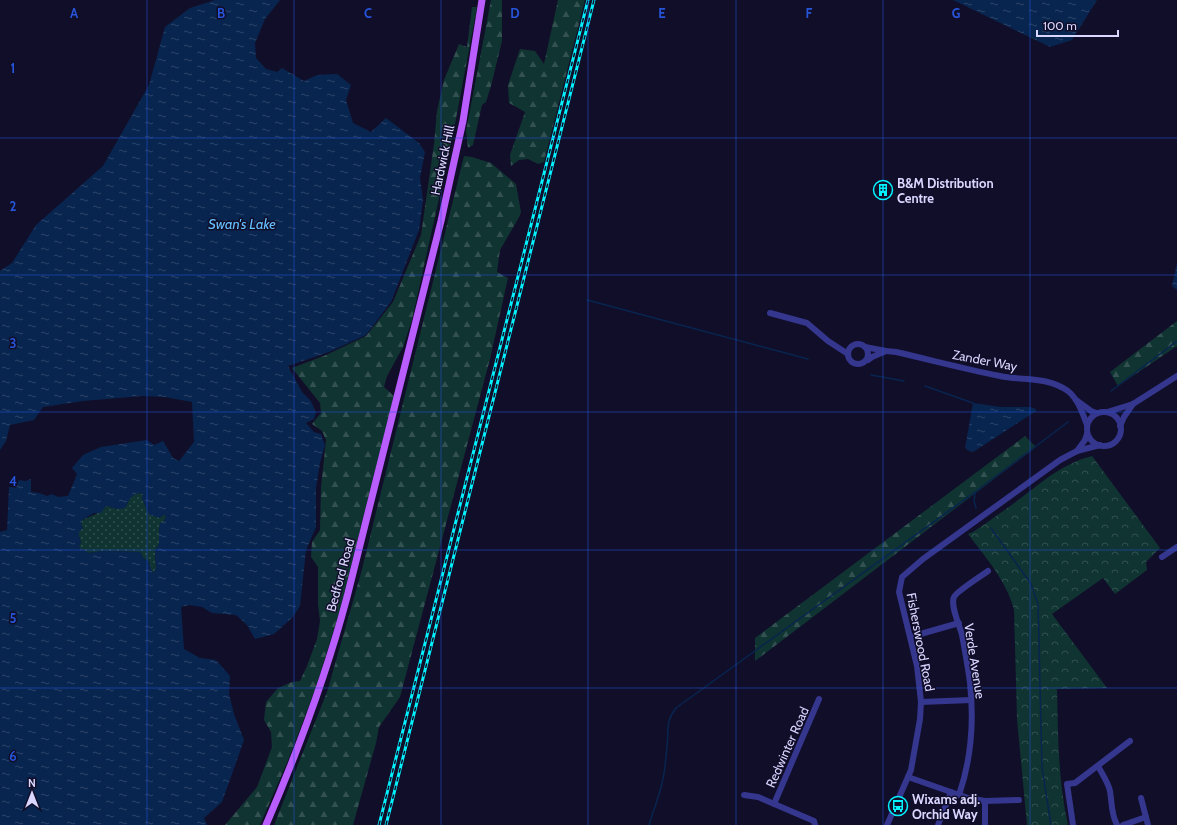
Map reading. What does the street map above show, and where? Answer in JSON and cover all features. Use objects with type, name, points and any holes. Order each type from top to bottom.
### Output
[{"type":"main road","name":"Hardwick Hill","points":[[416,324],[454,164],[471,73],[482,0]]},
{"type":"main road","name":"Bedford Road","points":[[266,825],[308,721],[330,657],[416,324]]},
{"type":"street","points":[[770,313],[808,323],[828,341],[848,354]]},
{"type":"street","points":[[834,345],[853,346],[859,344],[867,350],[868,360]]},
{"type":"street","points":[[853,346],[850,348],[848,354],[850,360],[856,364],[862,364],[872,356],[886,351]]},
{"type":"street","name":"Zander Way","points":[[865,347],[896,352],[1001,376],[1042,380],[1069,392],[1081,410],[1087,426]]},
{"type":"street","points":[[1077,451],[1085,440],[1089,419],[1097,413],[1107,412],[1133,404],[1177,376]]},
{"type":"street","name":"Zander Way","points":[[1074,399],[1091,411],[1097,413]]},
{"type":"street","points":[[1087,434],[1092,441],[1100,445],[1105,446],[1113,442],[1119,436],[1120,426],[1133,404]]},
{"type":"street","points":[[1107,412],[1116,417],[1120,426]]},
{"type":"street","name":"Fisherswood Road","points":[[887,825],[911,770],[920,726],[921,702],[917,666],[899,592],[902,577],[923,559],[1060,460],[1077,451],[1100,445]]},
{"type":"street","points":[[1162,557],[1177,547]]},
{"type":"street","name":"Verde Avenue","points":[[959,795],[968,761],[971,700],[970,683],[954,607],[954,598],[956,594],[988,571]]},
{"type":"street","points":[[910,637],[958,623]]},
{"type":"street","name":"Redwinter Road","points":[[774,804],[820,699]]},
{"type":"street","points":[[921,702],[971,700]]},
{"type":"street","points":[[1073,824],[1067,784],[1075,783],[1130,740]]},
{"type":"street","points":[[1098,766],[1108,782],[1111,809],[1117,825]]},
{"type":"street","points":[[908,777],[968,798],[985,801],[1019,800]]},
{"type":"street","points":[[938,825],[951,792]]},
{"type":"street","points":[[744,795],[758,797],[815,823]]},
{"type":"street","points":[[1141,798],[1148,825]]},
{"type":"street","points":[[984,825],[985,801]]},
{"type":"street","points":[[1123,825],[1146,817]]},
{"type":"green space","points":[[491,0],[502,0],[502,41],[486,102],[482,105],[473,145],[468,148],[466,131]]},
{"type":"green space","points":[[558,0],[585,0],[544,162],[538,164],[528,159],[519,160],[511,166],[510,155],[525,112],[509,103],[508,85],[520,49],[535,51],[544,64]]},
{"type":"green space","points":[[472,7],[477,7],[452,140],[412,320],[403,347],[387,376],[384,387],[394,396],[340,610],[316,687],[289,758],[260,825],[225,825],[257,787],[272,747],[271,732],[264,720],[266,702],[278,688],[292,682],[300,681],[317,639],[320,621],[318,604],[318,567],[311,557],[312,542],[320,530],[321,487],[326,440],[322,431],[312,424],[321,413],[320,403],[292,368],[326,355],[366,336],[393,302],[421,235],[434,144],[437,111],[444,80],[459,44],[467,47]]},
{"type":"green space","points":[[464,156],[491,163],[516,184],[521,212],[500,250],[497,272],[508,278],[490,359],[400,697],[379,727],[376,743],[353,825],[274,825],[327,692],[361,573]]},
{"type":"green space","points":[[1177,321],[1177,346],[1118,386],[1110,372]]},
{"type":"green space","points":[[1025,436],[1036,447],[755,661],[755,638]]},
{"type":"green space","points":[[1092,456],[1160,548],[1146,562],[1147,570],[1115,594],[1103,578],[1052,614],[1107,688],[1057,689],[1060,774],[1068,825],[1027,825],[1017,719],[1014,610],[1011,599],[1001,579],[968,534],[1021,498],[1054,473],[1072,463]]},
{"type":"green space","points":[[139,493],[143,494],[142,498],[148,512],[161,517],[166,515],[164,522],[160,524],[159,544],[155,551],[156,569],[153,573],[149,561],[144,559],[140,552],[103,551],[89,553],[79,546],[81,542],[79,531],[83,528],[81,525],[82,520],[98,513],[106,506],[118,509],[127,505],[128,500],[131,497]]},
{"type":"water","name":"Swan's Lake","points":[[215,0],[280,0],[265,19],[255,43],[256,58],[266,69],[277,72],[282,68],[304,81],[317,75],[337,74],[351,85],[346,100],[353,123],[371,132],[386,118],[419,143],[425,152],[420,178],[423,200],[419,230],[391,302],[366,335],[329,352],[288,366],[302,392],[311,401],[316,413],[314,419],[306,423],[314,432],[321,434],[325,445],[320,463],[316,488],[316,527],[306,550],[300,606],[292,618],[274,634],[255,639],[247,625],[236,615],[212,613],[202,607],[189,605],[181,607],[184,649],[200,658],[216,660],[230,676],[229,694],[234,714],[244,740],[222,802],[204,818],[207,825],[0,825],[0,532],[7,530],[9,487],[16,487],[19,480],[26,481],[31,479],[31,492],[47,496],[52,494],[58,497],[68,496],[77,474],[72,468],[83,455],[101,447],[147,440],[154,445],[163,441],[173,458],[179,461],[194,442],[192,402],[165,397],[142,396],[83,401],[43,407],[34,420],[10,425],[6,441],[0,450],[0,271],[12,263],[36,225],[103,166],[149,85],[165,27],[190,8]],"holes":[[[139,493],[143,494],[142,498],[149,515],[160,518],[163,515],[166,515],[164,522],[160,523],[159,544],[155,551],[156,569],[153,573],[149,561],[144,559],[140,552],[103,551],[89,553],[80,548],[79,546],[81,542],[79,532],[83,528],[81,525],[82,520],[94,513],[101,513],[106,506],[118,509],[125,508],[134,495]]]},
{"type":"water","points":[[953,0],[1097,0],[1072,40],[1050,47]]},
{"type":"water","points":[[1177,263],[1177,290],[1172,286]]},
{"type":"water","points":[[973,403],[1001,407],[1030,407],[1036,409],[1036,411],[973,452],[965,448]]},
{"type":"waterway","points":[[587,300],[808,359]]},
{"type":"waterway","points":[[1111,391],[1177,341]]},
{"type":"waterway","points":[[871,375],[904,381]]},
{"type":"waterway","points":[[925,386],[973,403]]},
{"type":"waterway","points":[[649,825],[664,774],[668,726],[670,718],[676,708],[975,492],[1068,422]]},
{"type":"waterway","points":[[975,493],[974,501],[976,508]]},
{"type":"waterway","points":[[991,528],[1031,584],[1038,604],[1042,768],[1051,825]]},
{"type":"railway","points":[[379,825],[588,0]]},
{"type":"railway","points":[[386,825],[594,0]]},
{"type":"place","name":"B&M Distribution Centre","points":[[883,190]]},
{"type":"place","name":"Wixams adj. Orchid Way","points":[[898,806]]}]
